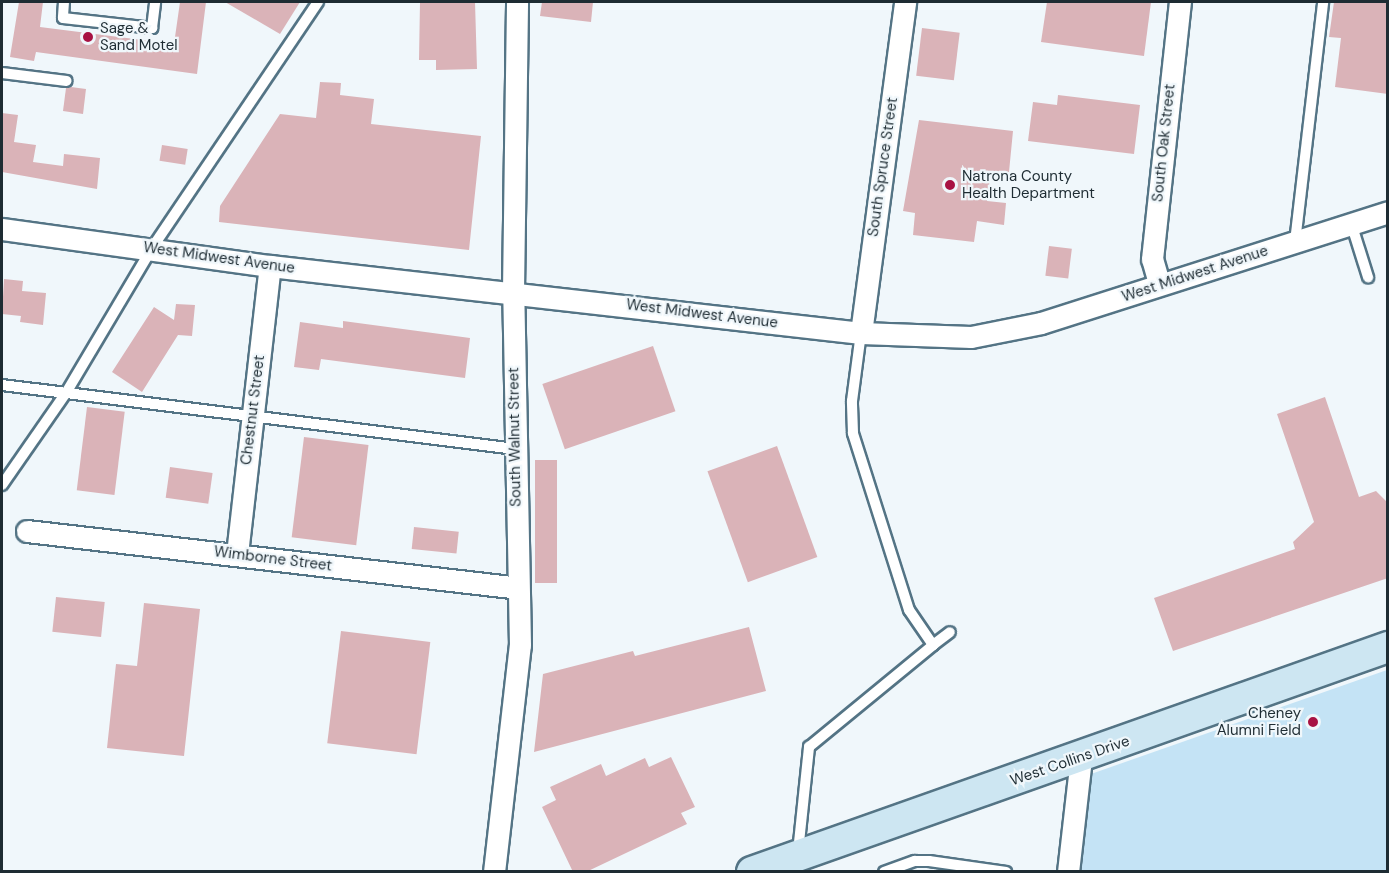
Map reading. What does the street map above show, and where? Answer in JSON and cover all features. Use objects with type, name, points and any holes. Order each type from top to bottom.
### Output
[{"type":"main road","name":"West Collins Drive","points":[[752,872],[796,864],[1388,647]]},
{"type":"street","name":"South Walnut Street","points":[[494,872],[520,645],[513,291],[517,2]]},
{"type":"street","name":"South Spruce Street","points":[[861,333],[905,2]]},
{"type":"street","name":"South Oak Street","points":[[1159,283],[1152,259],[1180,2]]},
{"type":"street","name":"West Midwest Avenue","points":[[2,229],[270,266],[513,291],[861,333],[950,337],[1010,332],[1388,212]]},
{"type":"street","name":"Chestnut Street","points":[[237,554],[270,266]]},
{"type":"street","name":"Wimborne Street","points":[[27,531],[518,588]]},
{"type":"street","points":[[1068,872],[1081,758]]},
{"type":"lane","points":[[64,2],[63,18],[152,28],[154,2]]},
{"type":"lane","points":[[2,485],[66,393],[152,248],[318,2]]},
{"type":"lane","points":[[1295,242],[1323,2]]},
{"type":"lane","points":[[2,73],[68,81]]},
{"type":"lane","points":[[1351,224],[1368,277]]},
{"type":"lane","points":[[861,333],[852,401],[853,434],[909,609],[933,645]]},
{"type":"lane","points":[[2,385],[516,449]]},
{"type":"lane","points":[[796,864],[809,747],[950,632]]},
{"type":"lane","points":[[884,872],[915,861],[1006,872]]},
{"type":"shaded area","name":"Cheney Alumni Field","points":[[1387,670],[1387,871],[1080,871],[1091,774]]},
{"type":"building","name":"Sage & Sand Motel","points":[[19,2],[43,2],[40,27],[174,44],[180,2],[206,2],[197,74],[36,52],[34,61],[10,57]]},
{"type":"building","points":[[225,2],[300,2],[280,34]]},
{"type":"building","points":[[420,2],[475,2],[477,69],[436,70],[436,60],[419,60]]},
{"type":"building","points":[[542,2],[593,2],[591,22],[540,16]]},
{"type":"building","points":[[1047,2],[1151,2],[1144,56],[1041,42]]},
{"type":"building","points":[[1334,2],[1388,2],[1388,94],[1335,87],[1341,38],[1329,37]]},
{"type":"building","points":[[922,28],[960,33],[954,80],[916,76]]},
{"type":"building","points":[[320,82],[341,83],[340,95],[374,99],[371,124],[481,136],[469,250],[219,222],[220,206],[280,114],[316,118]]},
{"type":"building","points":[[66,88],[86,89],[83,114],[63,111]]},
{"type":"building","points":[[1058,95],[1140,105],[1134,154],[1028,141],[1033,102],[1057,105]]},
{"type":"building","points":[[2,113],[18,115],[14,142],[36,145],[33,162],[63,166],[64,154],[100,158],[97,189],[2,172]]},
{"type":"building","name":"Natrona County Health Department","points":[[919,120],[1013,131],[1009,172],[991,171],[987,201],[1006,203],[1004,225],[977,221],[974,242],[913,235],[915,213],[903,211]]},
{"type":"building","points":[[162,145],[188,149],[185,165],[159,161]]},
{"type":"building","points":[[1049,246],[1072,249],[1068,279],[1045,276]]},
{"type":"building","points":[[4,279],[23,281],[22,291],[46,293],[43,325],[20,322],[21,316],[2,314]]},
{"type":"building","points":[[176,304],[195,305],[192,336],[178,335],[142,392],[112,372],[154,307],[174,320]]},
{"type":"building","points":[[343,321],[470,338],[465,378],[321,359],[319,370],[294,367],[300,322],[343,328]]},
{"type":"building","points":[[653,346],[675,411],[565,449],[542,384]]},
{"type":"building","points":[[1325,397],[1359,497],[1376,491],[1388,503],[1388,578],[1173,651],[1154,598],[1295,549],[1293,542],[1314,522],[1277,414]]},
{"type":"building","points":[[87,407],[125,412],[114,495],[77,490]]},
{"type":"building","points":[[304,437],[369,445],[356,545],[292,537]]},
{"type":"building","points":[[777,446],[817,557],[748,582],[707,471]]},
{"type":"building","points":[[535,460],[557,460],[557,583],[535,583]]},
{"type":"building","points":[[170,467],[213,473],[208,504],[166,498]]},
{"type":"building","points":[[414,527],[459,532],[456,554],[412,549]]},
{"type":"building","points":[[56,597],[105,602],[101,637],[52,632]]},
{"type":"building","points":[[144,603],[200,609],[184,756],[107,748],[116,664],[137,666]]},
{"type":"building","points":[[749,627],[766,691],[534,752],[543,674],[633,651],[635,656]]},
{"type":"building","points":[[341,631],[430,642],[417,754],[327,743]]},
{"type":"building","points":[[671,757],[695,807],[681,813],[687,824],[586,872],[573,872],[542,807],[556,800],[550,787],[601,764],[606,776],[645,758],[649,767]]},
{"type":"place","name":"Sage & Sand Motel","points":[[88,37]]},
{"type":"place","name":"Natrona County Health Department","points":[[950,185]]},
{"type":"place","name":"Cheney Alumni Field","points":[[1313,722]]}]
